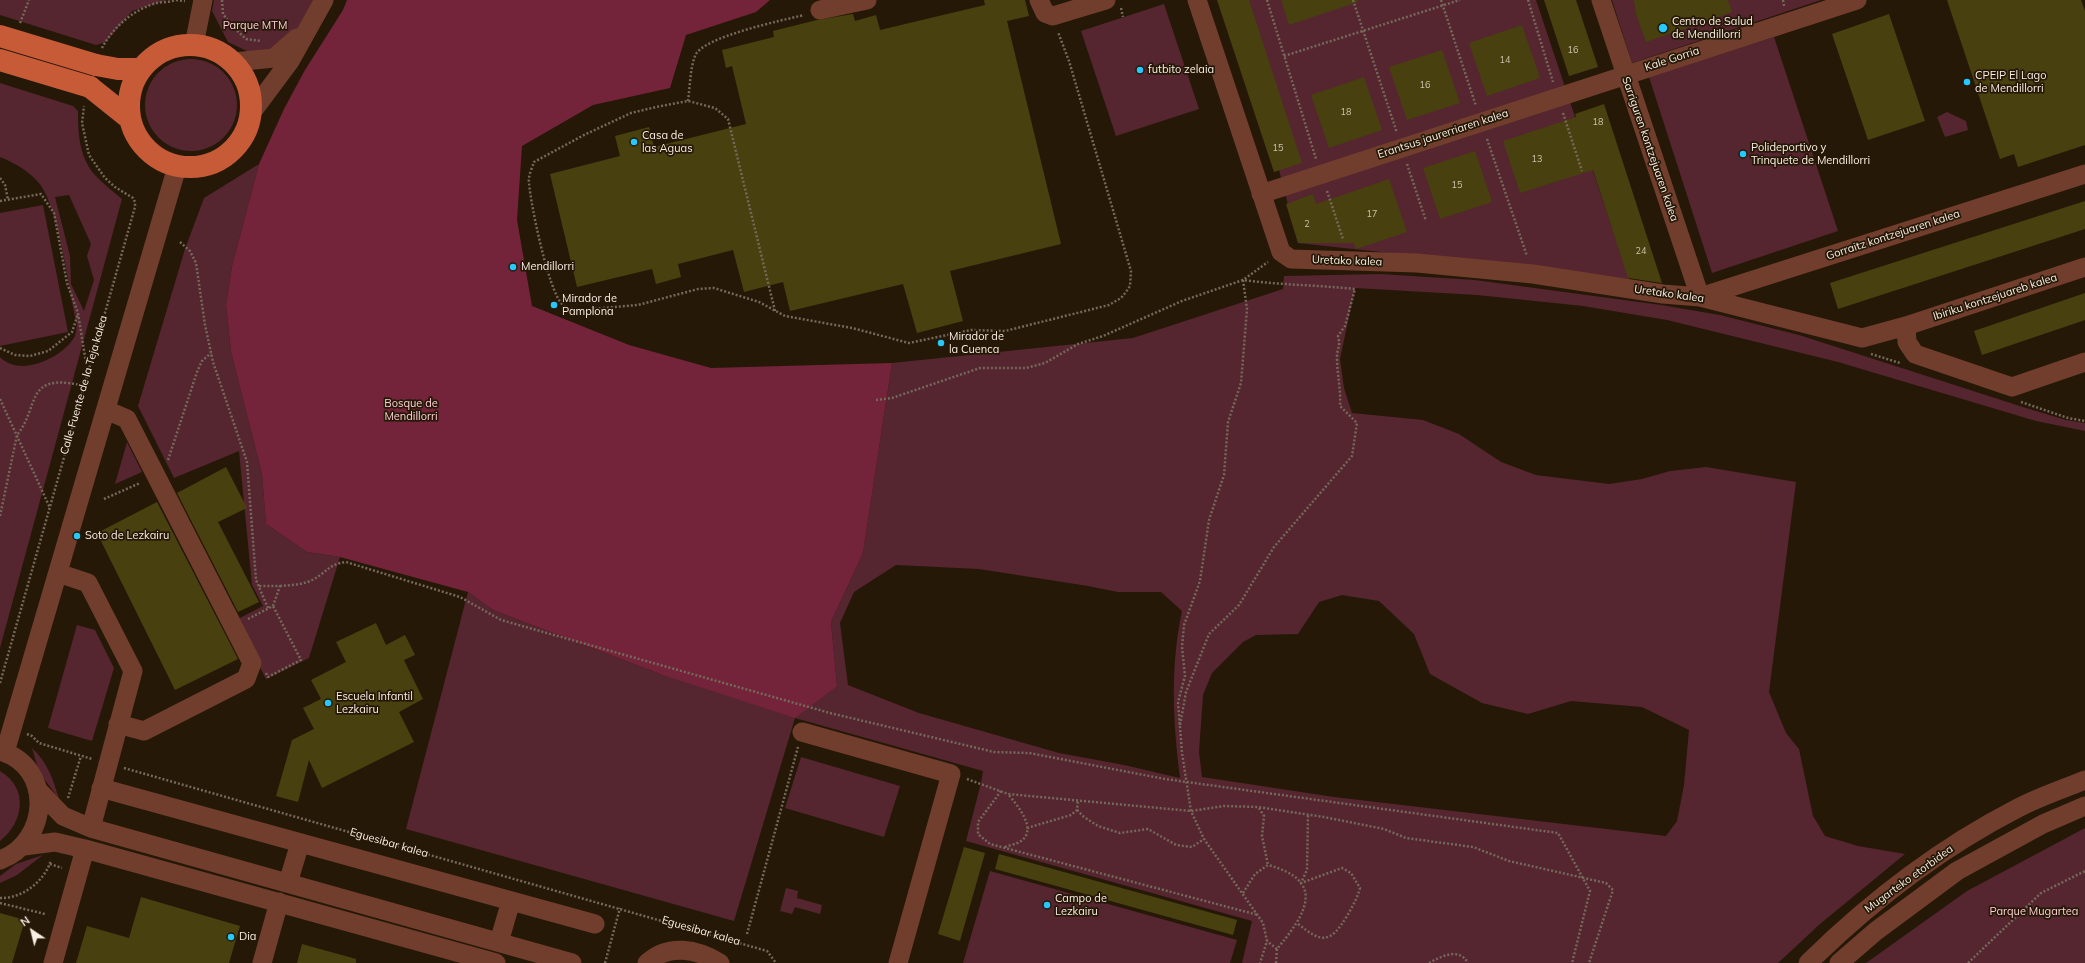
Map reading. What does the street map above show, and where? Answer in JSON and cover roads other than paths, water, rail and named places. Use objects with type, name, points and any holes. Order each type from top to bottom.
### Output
[{"type":"main road","points":[[0,36],[98,58],[118,69],[141,69]]},
{"type":"main road","points":[[194,45],[209,47],[222,53],[234,62],[245,77],[251,94],[252,112],[246,133],[234,150],[217,162],[198,168],[177,167],[160,161],[146,150],[135,135],[130,118],[129,101],[132,84],[141,69],[156,55],[162,52],[174,47],[194,45]]},
{"type":"main road","points":[[0,60],[87,95],[130,118]]},
{"type":"street","points":[[194,45],[203,0]]},
{"type":"street","points":[[820,10],[867,0]]},
{"type":"street","points":[[1039,0],[1045,13],[1053,16],[1106,0]]},
{"type":"street","points":[[1197,0],[1261,194]]},
{"type":"street","name":"Sarriguren kontzejuaren kalea","points":[[1601,0],[1700,297]]},
{"type":"street","name":"Kale Gorria","points":[[1625,75],[1857,0]]},
{"type":"street","points":[[234,62],[254,62],[274,58],[296,39],[320,8]]},
{"type":"street","points":[[252,112],[290,61],[320,8]]},
{"type":"street","name":"Erantsus jaurerriaren kalea","points":[[1261,194],[1625,75]]},
{"type":"street","points":[[177,167],[13,730],[2,752],[19,761],[27,770],[38,789],[63,816],[91,828],[572,963]]},
{"type":"street","name":"Gorraitz kontzejuaren kalea","points":[[1700,297],[2085,174]]},
{"type":"street","name":"Uretako kalea","points":[[1261,194],[1281,252],[1291,259],[1417,263],[1533,274],[1663,294],[1700,297],[1862,338],[1906,326]]},
{"type":"street","name":"Ibiriku kontzejuareb kalea","points":[[1906,326],[2085,268]]},
{"type":"street","points":[[1906,326],[1907,342],[1915,354],[2012,387],[2085,362]]},
{"type":"street","points":[[106,410],[127,419],[252,663],[246,679],[144,731],[118,724]]},
{"type":"street","points":[[58,572],[88,583],[133,671],[91,828]]},
{"type":"street","points":[[802,732],[951,774],[898,963]]},
{"type":"street","name":"Mugarteko etorbidea","points":[[1808,963],[1874,903],[1938,855],[2018,808],[2085,780]]},
{"type":"street","points":[[101,788],[595,924]]},
{"type":"street","points":[[0,860],[9,857],[24,846],[35,829],[39,809],[38,789]]},
{"type":"street","name":"Mugarteko etorbidea","points":[[1839,963],[1876,931],[1957,871],[2043,824],[2085,806]]},
{"type":"street","points":[[24,846],[55,842],[85,849],[279,902],[475,960],[496,963]]},
{"type":"street","points":[[288,883],[300,843]]},
{"type":"street","points":[[53,963],[85,849]]},
{"type":"street","points":[[499,942],[511,901]]},
{"type":"street","points":[[262,963],[279,902]]},
{"type":"street","points":[[647,963],[669,951],[687,949],[705,954],[720,963]]},
{"type":"place","name":"Centro de Salud de Mendillorri","points":[[1663,28]]},
{"type":"place","name":"futbito zelaia","points":[[1140,70]]},
{"type":"place","name":"CPEIP El Lago de Mendillorri","points":[[1967,82]]},
{"type":"place","name":"Casa de las Aguas","points":[[634,142]]},
{"type":"place","name":"Polideportivo y Trinquete de Mendillorri","points":[[1743,154]]},
{"type":"place","name":"Mendillorri","points":[[513,267]]},
{"type":"place","name":"Mirador de Pamplona","points":[[554,305]]},
{"type":"place","name":"Mirador de la Cuenca","points":[[941,343]]},
{"type":"place","name":"Soto de Lezkairu","points":[[77,536]]},
{"type":"place","name":"Escuela Infantil Lezkairu","points":[[328,703]]},
{"type":"place","name":"Campo de Lezkairu","points":[[1047,905]]},
{"type":"place","name":"Dia","points":[[231,937]]},
{"type":"park label","name":"Parque MTM","points":[[255,26]]},
{"type":"park label","name":"Bosque de Mendillorri","points":[[411,410]]},
{"type":"park label","name":"Parque Mugartea","points":[[2034,912]]}]
